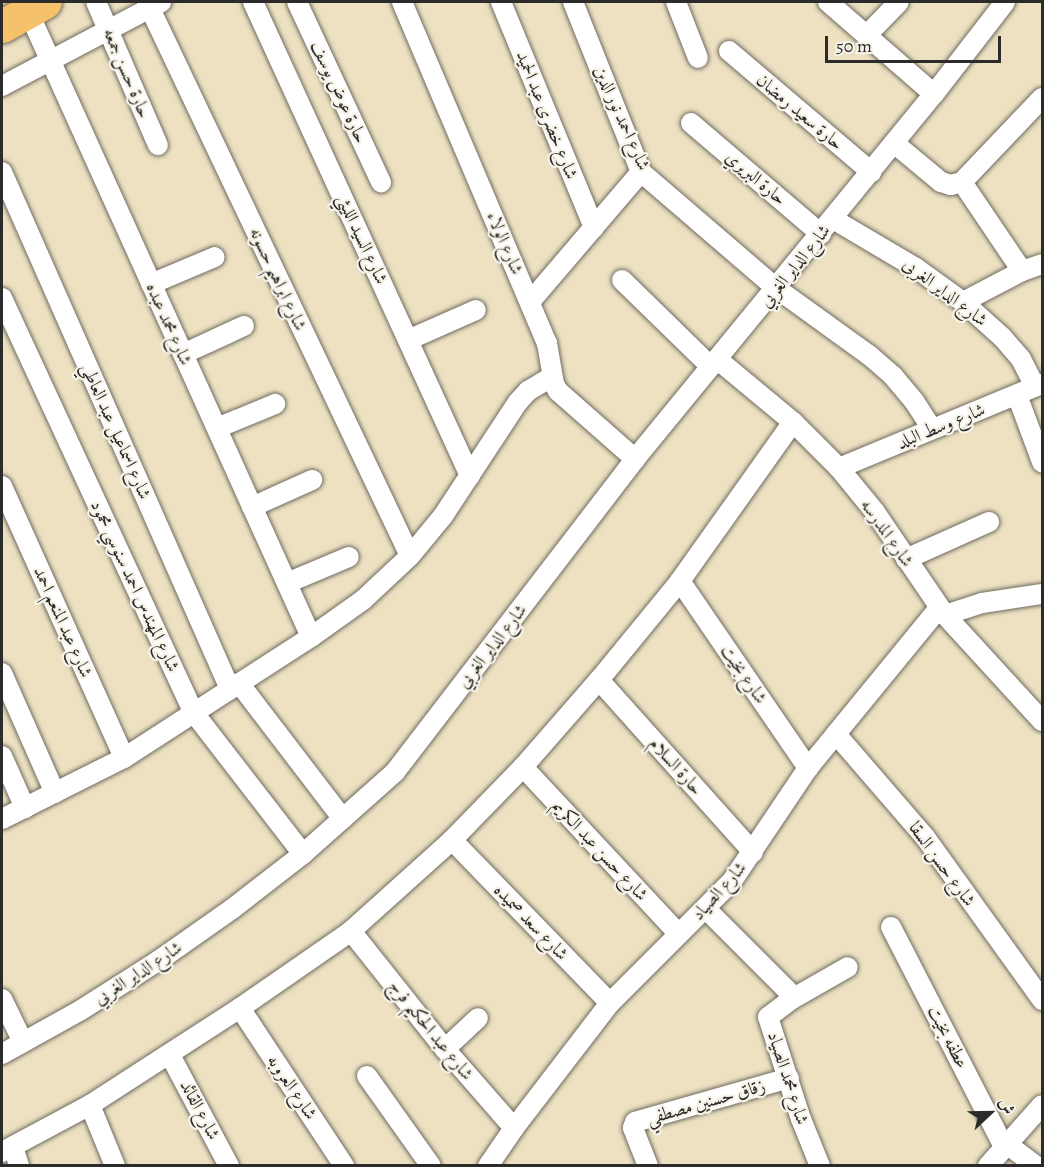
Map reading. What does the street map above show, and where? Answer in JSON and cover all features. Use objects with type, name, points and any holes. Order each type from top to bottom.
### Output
[{"type":"street","name":"حارة حسن جمعه","points":[[96,2],[158,145]]},
{"type":"street","name":"شارع السيد الليثي","points":[[253,2],[470,476]]},
{"type":"street","name":"حارة عوض يوسف","points":[[297,2],[381,182]]},
{"type":"street","name":"شارع الولاء","points":[[402,2],[550,351],[551,377]]},
{"type":"street","name":"شارع خضرى عبد الحميد","points":[[501,2],[594,228]]},
{"type":"street","name":"شارع احمد نور الدين","points":[[573,2],[641,172],[776,288],[869,355],[893,376],[914,401],[932,429]]},
{"type":"street","points":[[676,2],[699,57]]},
{"type":"street","points":[[828,2],[934,94]]},
{"type":"street","points":[[866,36],[899,2]]},
{"type":"street","name":"شارع الداير الغربي","points":[[2,1054],[81,1010],[158,962],[303,854],[395,772],[635,459],[871,172],[1005,2]]},
{"type":"street","points":[[2,86],[153,3]]},
{"type":"street","name":"شارع ابراهيم حسونه","points":[[153,3],[410,556]]},
{"type":"street","name":"شارع محمد عبده","points":[[25,13],[50,60],[311,637]]},
{"type":"street","name":"حارة سعيد رمضان","points":[[729,51],[871,172]]},
{"type":"street","points":[[894,143],[941,182],[951,185],[962,182],[1042,98]]},
{"type":"street","name":"حارة البريري","points":[[691,123],[827,226]]},
{"type":"street","name":"شارع اسماعيل عبد العاطي","points":[[2,172],[235,686],[343,819]]},
{"type":"street","points":[[530,302],[641,172]]},
{"type":"street","points":[[962,182],[1022,271]]},
{"type":"street","name":"شارع الداير الغربى","points":[[827,226],[916,268],[963,302],[1002,337],[1021,359],[1039,386]]},
{"type":"street","points":[[151,284],[215,257]]},
{"type":"street","points":[[963,302],[1022,271],[1042,264]]},
{"type":"street","name":"شارع المدرسه","points":[[622,280],[714,363],[793,422],[839,468],[874,512],[942,612],[1042,721]]},
{"type":"street","name":"شارع المهندس احمد سنوسي محمود","points":[[2,298],[194,712],[303,854]]},
{"type":"street","points":[[408,340],[476,310]]},
{"type":"street","points":[[183,354],[244,326]]},
{"type":"street","points":[[2,819],[124,758],[311,637],[363,600],[410,556],[443,516],[518,402],[528,391],[551,377],[558,391],[635,459]]},
{"type":"street","name":"شارع وسط البلد","points":[[839,468],[1039,386]]},
{"type":"street","points":[[1017,395],[1039,440],[1042,462]]},
{"type":"street","points":[[217,428],[274,404]]},
{"type":"street","points":[[20,1166],[8,1150],[90,1105],[170,1054],[351,931],[452,840],[523,767],[600,680],[680,581],[793,422]]},
{"type":"street","points":[[252,507],[312,480]]},
{"type":"street","name":"شارع عبد المنعم احمد","points":[[2,486],[124,758]]},
{"type":"street","points":[[906,559],[989,522]]},
{"type":"street","points":[[287,583],[349,557]]},
{"type":"street","name":"شارع بخيت","points":[[680,581],[808,768]]},
{"type":"street","points":[[942,612],[1042,594]]},
{"type":"street","name":"شارع الصياد","points":[[488,1166],[514,1128],[610,1003],[678,933],[706,909],[753,852],[808,768],[942,612]]},
{"type":"street","points":[[2,673],[55,793]]},
{"type":"street","name":"حارة السلام","points":[[600,680],[753,852]]},
{"type":"street","name":"شارع حسن السقا","points":[[836,734],[925,837],[1042,1000]]},
{"type":"street","points":[[2,756],[25,808]]},
{"type":"street","name":"شارع حسن عبد الكريم","points":[[523,767],[678,933]]},
{"type":"street","name":"شارع سعد صميده","points":[[452,840],[610,1003]]},
{"type":"street","points":[[706,909],[791,994],[792,999]]},
{"type":"street","name":"عطفه بخيت","points":[[891,927],[1006,1146]]},
{"type":"street","name":"شارع عبد الحكيم فرج","points":[[351,931],[445,1049],[514,1128]]},
{"type":"street","name":"شارع محمد الصياد","points":[[820,1166],[768,1017],[792,999],[848,967]]},
{"type":"street","points":[[2,999],[22,1042]]},
{"type":"street","name":"شارع العروبه","points":[[240,1008],[344,1166]]},
{"type":"street","points":[[445,1049],[478,1018]]},
{"type":"street","name":"شارع القائد","points":[[170,1054],[229,1166]]},
{"type":"street","points":[[366,1076],[431,1166]]},
{"type":"street","name":"زقاق حسنين مصطفي","points":[[648,1166],[633,1128],[635,1122],[789,1078]]},
{"type":"street","points":[[90,1105],[115,1166]]},
{"type":"street","points":[[988,1166],[1042,1105]]},
{"type":"street","points":[[1006,1146],[1036,1166]]}]
